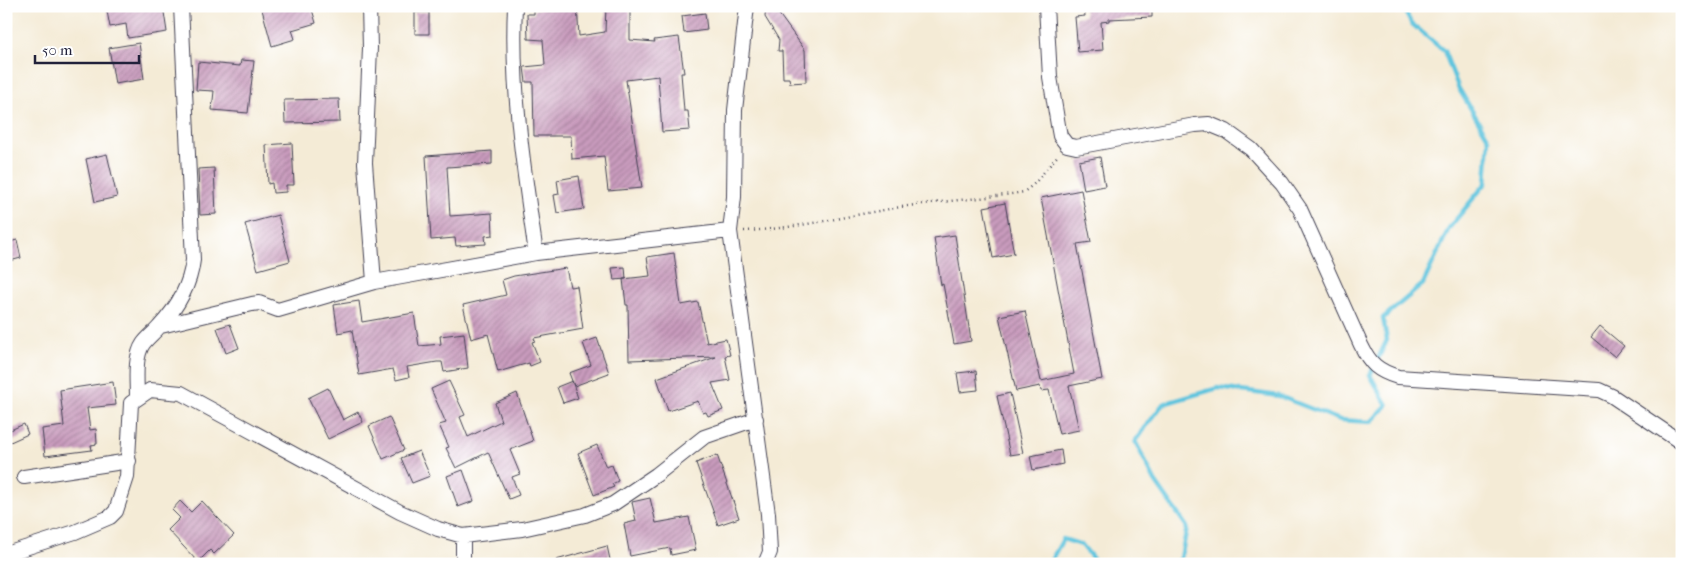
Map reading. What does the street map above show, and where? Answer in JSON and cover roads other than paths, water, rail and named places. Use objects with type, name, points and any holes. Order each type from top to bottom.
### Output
[{"type":"street","points":[[136,397],[139,353],[143,344],[161,326],[182,298],[191,279],[194,260],[181,6]]},
{"type":"street","points":[[369,6],[370,48],[365,163],[374,282]]},
{"type":"street","points":[[515,6],[512,49],[525,177],[536,254]]},
{"type":"street","points":[[747,6],[735,110],[734,198],[730,231],[768,514],[770,552],[765,564]]},
{"type":"street","points":[[1046,6],[1050,77],[1060,136],[1067,145],[1076,147],[1209,124],[1226,131],[1250,149],[1282,183],[1300,209],[1368,361],[1380,371],[1398,377],[1599,390],[1612,396],[1682,443]]},
{"type":"street","points":[[161,326],[252,304],[259,304],[278,310],[292,308],[374,282],[536,254],[730,231]]},
{"type":"street","points":[[6,554],[75,532],[110,516],[116,511],[124,491],[128,461],[131,403],[136,397],[150,390],[182,393],[400,512],[438,529],[463,536],[522,529],[585,515],[604,508],[656,475],[704,436],[756,419]]},
{"type":"street","points":[[24,477],[128,461]]},
{"type":"street","points":[[463,536],[463,564]]},
{"type":"waterway","points":[[1176,564],[1181,558],[1187,527],[1155,481],[1135,441],[1163,404],[1218,388],[1279,396],[1340,420],[1371,422],[1387,405],[1370,375],[1387,340],[1383,318],[1423,284],[1449,228],[1486,183],[1489,139],[1459,89],[1444,51],[1411,23],[1402,6]]},
{"type":"waterway","points":[[1049,564],[1063,539],[1082,545],[1097,564]]}]
